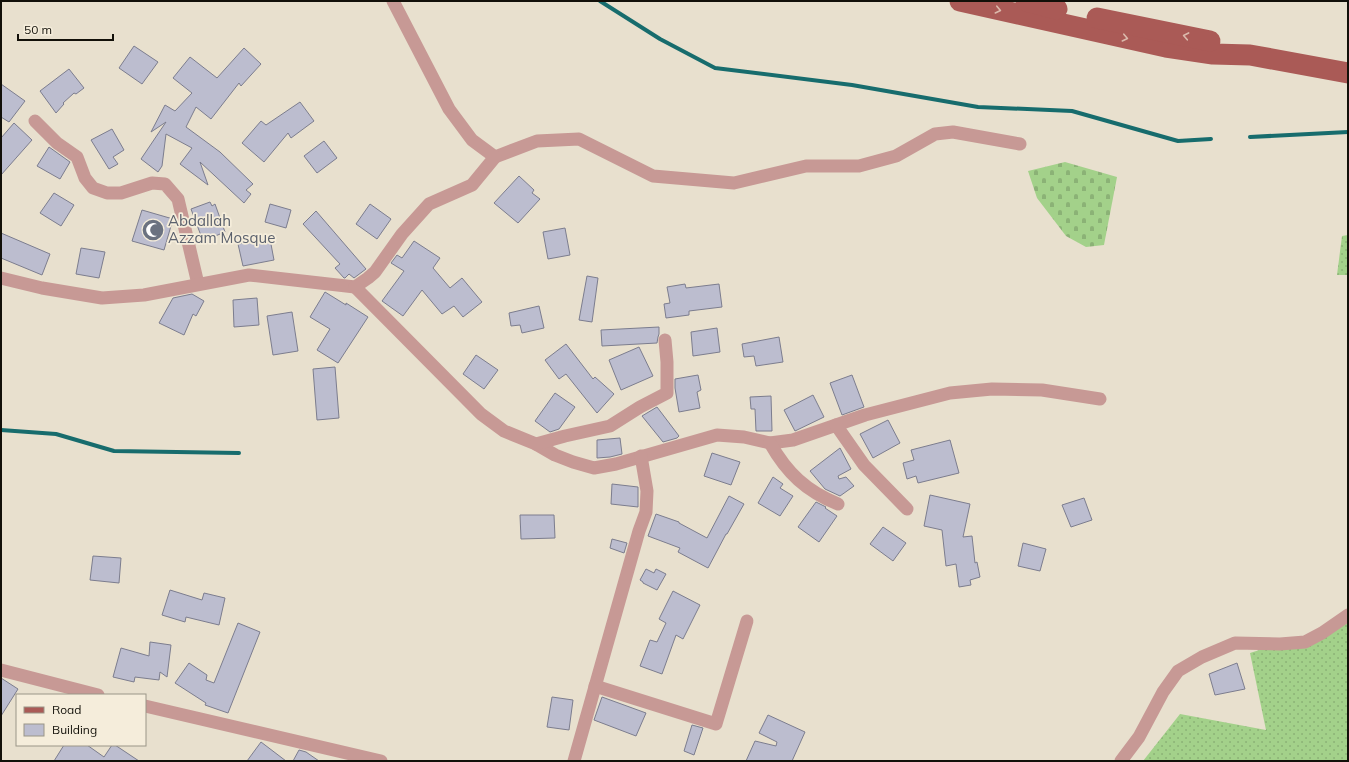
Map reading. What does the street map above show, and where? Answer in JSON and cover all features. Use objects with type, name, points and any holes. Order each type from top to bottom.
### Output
[{"type":"main road","points":[[960,1],[1166,48],[1213,54],[1250,55],[1348,73]]},
{"type":"main road","points":[[1026,1],[1069,12],[1224,44],[1250,55]]},
{"type":"street","points":[[393,1],[449,109],[472,140],[495,157]]},
{"type":"street","points":[[35,121],[56,143],[77,157],[86,178],[93,188],[107,193],[121,193],[152,183],[166,184],[178,199],[198,284]]},
{"type":"street","points":[[355,287],[374,272],[402,234],[429,204],[472,185],[495,157],[537,141],[579,139],[653,176],[734,183],[806,166],[859,166],[896,156],[935,134],[953,132],[1020,144]]},
{"type":"street","points":[[1,278],[42,288],[102,298],[144,295],[249,275],[355,287],[481,414],[504,431],[536,444],[555,455],[594,468],[717,435],[744,437],[770,443],[793,440],[865,415],[950,393],[992,389],[1042,390],[1100,399]]},
{"type":"street","points":[[536,444],[610,426],[666,393],[667,362],[665,340]]},
{"type":"street","points":[[836,425],[864,465],[907,509]]},
{"type":"street","points":[[770,443],[778,459],[804,486],[838,504]]},
{"type":"street","points":[[574,761],[639,531],[646,512],[647,491],[641,456]]},
{"type":"street","points":[[1121,761],[1139,737],[1163,692],[1178,671],[1202,657],[1235,643],[1280,644],[1304,642],[1322,633],[1348,615]]},
{"type":"street","points":[[595,686],[716,724],[748,621]]},
{"type":"street","points":[[1,670],[94,694]]},
{"type":"street","points":[[146,706],[382,761]]},
{"type":"green space","points":[[1065,162],[1117,177],[1104,245],[1086,247],[1066,236],[1037,198],[1028,171]]},
{"type":"green space","points":[[1348,235],[1348,275],[1337,275],[1342,236]]},
{"type":"green space","points":[[1348,622],[1348,761],[1143,761],[1180,714],[1266,730],[1250,653]]},
{"type":"building","points":[[134,46],[158,62],[142,84],[119,68]]},
{"type":"building","points":[[244,48],[261,64],[241,86],[239,83],[211,119],[196,107],[186,127],[220,152],[253,184],[246,190],[251,194],[244,203],[200,162],[208,185],[180,164],[192,148],[166,134],[162,166],[158,172],[141,159],[166,122],[151,132],[165,105],[175,111],[192,93],[173,78],[190,57],[217,78]]},
{"type":"building","points":[[69,69],[84,88],[76,94],[74,93],[63,103],[64,104],[56,113],[40,91]]},
{"type":"building","points":[[1,84],[25,101],[9,122],[1,117]]},
{"type":"building","points":[[300,102],[314,121],[291,138],[288,133],[264,162],[242,143],[261,121],[266,125]]},
{"type":"building","points":[[14,123],[32,140],[1,175],[1,138]]},
{"type":"building","points":[[112,129],[124,150],[113,157],[118,164],[109,169],[91,140]]},
{"type":"building","points":[[324,141],[337,158],[317,173],[304,156]]},
{"type":"building","points":[[49,147],[70,162],[60,179],[37,166]]},
{"type":"building","points":[[519,176],[534,190],[532,193],[540,199],[518,223],[494,203]]},
{"type":"building","points":[[54,193],[74,205],[61,226],[40,213]]},
{"type":"building","points":[[210,202],[212,206],[215,204],[225,232],[203,241],[191,209]]},
{"type":"building","points":[[270,204],[291,210],[286,228],[265,222]]},
{"type":"building","points":[[370,204],[391,219],[377,239],[356,224]]},
{"type":"building","name":"Abdallah Azzam Mosque","points":[[142,210],[173,219],[164,250],[132,241]]},
{"type":"building","points":[[316,211],[366,269],[354,278],[349,274],[344,278],[335,268],[340,264],[303,224]]},
{"type":"building","points":[[565,228],[570,255],[548,259],[543,232]]},
{"type":"building","points":[[1,233],[50,254],[42,275],[1,258]]},
{"type":"building","points":[[270,239],[274,260],[243,266],[238,244]]},
{"type":"building","points":[[414,241],[440,258],[433,268],[450,288],[462,278],[482,302],[463,317],[454,306],[442,314],[422,290],[403,316],[382,301],[404,271],[391,263],[397,255],[402,258]]},
{"type":"building","points":[[81,248],[105,252],[99,278],[76,274]]},
{"type":"building","points":[[587,276],[598,278],[592,322],[579,320]]},
{"type":"building","points":[[685,284],[686,288],[719,284],[722,307],[689,311],[689,315],[666,318],[664,304],[670,303],[667,287]]},
{"type":"building","points":[[325,292],[368,317],[338,363],[317,350],[330,329],[310,317]]},
{"type":"building","points":[[192,294],[204,301],[196,316],[193,314],[184,335],[159,323],[173,298]]},
{"type":"building","points":[[257,298],[259,325],[234,327],[233,300]]},
{"type":"building","points":[[539,306],[544,328],[522,333],[520,325],[511,326],[509,313]]},
{"type":"building","points":[[292,312],[298,351],[273,355],[267,316]]},
{"type":"building","points":[[659,327],[657,343],[602,346],[601,330]]},
{"type":"building","points":[[717,328],[720,352],[693,356],[691,332]]},
{"type":"building","points":[[779,337],[783,362],[756,366],[754,356],[744,357],[742,344]]},
{"type":"building","points":[[566,344],[593,379],[595,377],[614,394],[597,413],[566,374],[559,379],[545,360]]},
{"type":"building","points":[[639,347],[653,376],[621,390],[609,360]]},
{"type":"building","points":[[476,355],[498,370],[484,389],[463,374]]},
{"type":"building","points":[[335,367],[339,418],[317,420],[313,369]]},
{"type":"building","points":[[698,375],[701,390],[697,392],[700,408],[679,412],[675,379]]},
{"type":"building","points":[[852,375],[864,407],[842,415],[830,383]]},
{"type":"building","points":[[555,393],[575,407],[559,429],[550,432],[535,421]]},
{"type":"building","points":[[813,395],[824,417],[795,431],[784,410]]},
{"type":"building","points":[[771,396],[772,431],[756,431],[755,409],[751,409],[750,397]]},
{"type":"building","points":[[657,407],[679,436],[677,438],[663,442],[642,416]]},
{"type":"building","points":[[888,420],[900,443],[873,458],[860,434]]},
{"type":"building","points":[[620,438],[622,454],[597,458],[597,440]]},
{"type":"building","points":[[950,440],[959,473],[918,483],[916,476],[907,479],[903,463],[914,460],[911,450]]},
{"type":"building","points":[[840,448],[851,469],[838,476],[839,479],[846,477],[854,486],[840,496],[825,489],[810,471]]},
{"type":"building","points":[[712,453],[740,462],[731,485],[704,476]]},
{"type":"building","points":[[773,477],[783,484],[780,488],[793,496],[780,516],[758,503]]},
{"type":"building","points":[[612,484],[638,487],[638,507],[611,504]]},
{"type":"building","points":[[930,495],[970,504],[963,537],[972,536],[975,563],[977,562],[980,577],[970,580],[971,585],[959,587],[956,564],[946,566],[942,530],[924,526]]},
{"type":"building","points":[[729,496],[744,504],[708,568],[678,552],[680,548],[648,536],[656,514],[679,522],[707,538]]},
{"type":"building","points":[[1084,498],[1092,520],[1071,527],[1062,505]]},
{"type":"building","points":[[816,502],[826,507],[825,508],[837,516],[819,542],[798,527]]},
{"type":"building","points":[[520,515],[554,515],[555,538],[521,539]]},
{"type":"building","points":[[883,527],[906,543],[893,561],[870,544]]},
{"type":"building","points":[[612,539],[627,543],[624,553],[610,548]]},
{"type":"building","points":[[1023,543],[1046,549],[1040,571],[1018,566]]},
{"type":"building","points":[[93,556],[121,558],[119,583],[90,580]]},
{"type":"building","points":[[646,569],[654,573],[656,569],[666,574],[657,590],[640,580]]},
{"type":"building","points":[[170,590],[202,600],[204,593],[225,598],[219,625],[186,617],[185,622],[162,615]]},
{"type":"building","points":[[673,591],[700,605],[683,639],[676,635],[662,674],[640,666],[650,640],[657,642],[666,623],[659,619]]},
{"type":"building","points":[[238,623],[260,632],[228,713],[205,705],[206,703],[175,683],[189,663],[207,675],[206,680],[214,683]]},
{"type":"building","points":[[150,642],[171,645],[167,677],[160,672],[159,680],[135,677],[134,682],[113,677],[121,648],[149,656]]},
{"type":"building","points":[[1237,663],[1245,689],[1215,695],[1209,674]]},
{"type":"building","points":[[1,678],[18,689],[1,716]]},
{"type":"building","points":[[552,697],[573,700],[569,730],[547,727]]},
{"type":"building","points":[[602,697],[646,713],[636,736],[594,720]]},
{"type":"building","points":[[768,715],[805,732],[792,761],[746,761],[755,741],[776,746],[777,742],[759,733]]},
{"type":"building","points":[[692,725],[703,728],[694,755],[684,751]]},
{"type":"building","points":[[261,742],[286,761],[247,761]]},
{"type":"building","points":[[63,746],[88,746],[104,757],[111,746],[116,746],[139,761],[54,761]]},
{"type":"building","points":[[299,750],[306,752],[319,761],[293,761]]},
{"type":"waterway","points":[[600,1],[660,39],[715,68],[852,85],[978,107],[1072,111],[1178,141],[1211,139]]},
{"type":"waterway","points":[[1250,137],[1348,132]]},
{"type":"waterway","points":[[1,430],[56,434],[114,451],[239,453]]},
{"type":"place","name":"Abdallah Azzam Mosque","points":[[153,230]]}]
